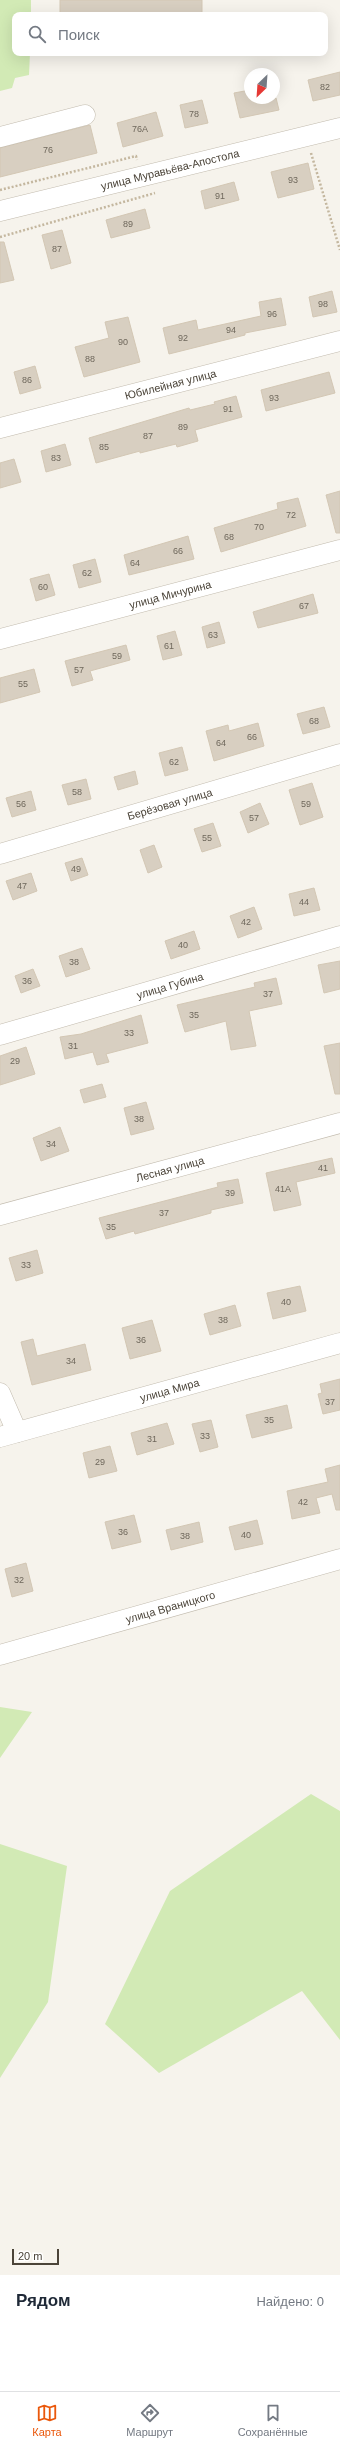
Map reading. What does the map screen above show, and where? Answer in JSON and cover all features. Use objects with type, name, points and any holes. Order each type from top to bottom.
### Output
[{"type":"street","points":[[0,137],[85,115]]},
{"type":"street","name":"улица Муравьёва-Апостола","points":[[0,211],[340,128]]},
{"type":"street","name":"Юбилейная улица","points":[[0,428],[340,341]]},
{"type":"street","name":"улица Мичурина","points":[[0,639],[340,550]]},
{"type":"street","name":"Берёзовая улица","points":[[0,854],[340,754]]},
{"type":"street","name":"улица Губина","points":[[0,1035],[340,936]]},
{"type":"street","name":"Лесная улица","points":[[0,1215],[340,1123]]},
{"type":"street","name":"улица Мира","points":[[8,1434],[340,1343]]},
{"type":"street","points":[[0,1393],[8,1434]]},
{"type":"street","name":"улица Враницкого","points":[[0,1655],[340,1559]]},
{"type":"path","points":[[310,148],[340,250]]},
{"type":"green space","points":[[0,0],[31,0],[31,12],[12,12],[12,56],[30,56],[29,75],[15,78],[12,88],[0,91]]},
{"type":"green space","points":[[0,1707],[32,1712],[0,1758]]},
{"type":"green space","points":[[311,1794],[340,1811],[340,2040],[302,1991],[159,2073],[105,2024],[170,1891]]},
{"type":"green space","points":[[0,1844],[67,1866],[48,2002],[0,2078]]},
{"type":"building","points":[[60,0],[202,0],[202,12],[60,12]]},
{"type":"building","points":[[340,72],[340,95],[313,101],[308,80]]},
{"type":"building","points":[[244,91],[244,104],[278,104],[279,110],[240,118],[234,93]]},
{"type":"building","points":[[202,100],[208,123],[185,128],[180,105]]},
{"type":"building","points":[[156,112],[163,136],[123,147],[117,123]]},
{"type":"building","points":[[90,125],[97,153],[0,177],[0,148]]},
{"type":"building","points":[[308,163],[314,189],[278,198],[271,172]]},
{"type":"building","points":[[234,182],[239,200],[205,209],[201,191]]},
{"type":"building","points":[[145,209],[150,228],[111,238],[106,220]]},
{"type":"building","points":[[62,230],[71,263],[51,269],[42,235]]},
{"type":"building","points":[[0,242],[4,242],[14,280],[0,283]]},
{"type":"building","points":[[332,291],[337,312],[313,317],[309,297]]},
{"type":"building","points":[[281,298],[286,325],[245,333],[245,335],[169,354],[163,328],[196,320],[198,330],[261,316],[259,302]]},
{"type":"building","points":[[128,317],[140,362],[84,377],[75,347],[109,338],[105,322]]},
{"type":"building","points":[[35,366],[41,388],[20,394],[14,372]]},
{"type":"building","points":[[329,372],[335,393],[266,411],[261,390]]},
{"type":"building","points":[[236,396],[242,417],[195,430],[198,441],[177,447],[176,444],[140,453],[140,451],[96,463],[89,438],[189,408],[190,410],[215,404],[214,402]]},
{"type":"building","points":[[65,444],[71,465],[46,472],[41,451]]},
{"type":"building","points":[[14,459],[21,482],[0,488],[0,463]]},
{"type":"building","points":[[340,491],[340,533],[336,533],[326,495]]},
{"type":"building","points":[[298,498],[306,526],[221,552],[214,528],[278,509],[277,503]]},
{"type":"building","points":[[188,536],[194,559],[129,575],[124,555]]},
{"type":"building","points":[[95,559],[101,582],[79,588],[73,565]]},
{"type":"building","points":[[49,574],[55,595],[36,601],[30,579]]},
{"type":"building","points":[[313,594],[318,613],[258,628],[253,612]]},
{"type":"building","points":[[219,622],[225,643],[207,648],[202,627]]},
{"type":"building","points":[[175,631],[182,655],[163,660],[157,636]]},
{"type":"building","points":[[126,645],[130,660],[90,671],[93,680],[72,686],[65,661]]},
{"type":"building","points":[[34,669],[40,692],[0,703],[0,678]]},
{"type":"building","points":[[324,707],[330,727],[303,734],[297,714]]},
{"type":"building","points":[[258,723],[264,746],[214,761],[206,731],[228,725],[229,731]]},
{"type":"building","points":[[182,747],[188,770],[165,776],[159,753]]},
{"type":"building","points":[[135,771],[138,784],[118,790],[114,777]]},
{"type":"building","points":[[86,779],[91,799],[68,805],[62,785]]},
{"type":"building","points":[[312,783],[323,817],[300,825],[289,790]]},
{"type":"building","points":[[31,791],[36,810],[12,817],[6,798]]},
{"type":"building","points":[[260,803],[269,824],[248,833],[240,812]]},
{"type":"building","points":[[213,823],[221,846],[202,852],[194,829]]},
{"type":"building","points":[[154,845],[162,867],[148,873],[140,850]]},
{"type":"building","points":[[82,858],[88,875],[71,881],[65,863]]},
{"type":"building","points":[[31,873],[37,891],[13,900],[6,881]]},
{"type":"building","points":[[314,888],[320,910],[294,916],[289,894]]},
{"type":"building","points":[[254,907],[262,929],[238,938],[230,916]]},
{"type":"building","points":[[194,931],[200,949],[171,959],[165,941]]},
{"type":"building","points":[[82,948],[90,969],[66,977],[59,956]]},
{"type":"building","points":[[340,961],[340,989],[324,993],[318,965]]},
{"type":"building","points":[[33,969],[40,986],[21,993],[15,976]]},
{"type":"building","points":[[276,978],[282,1004],[249,1011],[256,1046],[231,1050],[226,1021],[185,1032],[177,1005],[255,987],[254,983]]},
{"type":"building","points":[[141,1015],[148,1043],[106,1054],[109,1062],[97,1065],[93,1052],[65,1059],[60,1037],[81,1034]]},
{"type":"building","points":[[340,1043],[340,1094],[335,1094],[324,1046]]},
{"type":"building","points":[[26,1047],[35,1074],[0,1085],[0,1056]]},
{"type":"building","points":[[102,1084],[106,1097],[84,1103],[80,1090]]},
{"type":"building","points":[[146,1102],[154,1129],[131,1135],[124,1108]]},
{"type":"building","points":[[60,1127],[69,1151],[41,1161],[33,1138]]},
{"type":"building","points":[[332,1158],[335,1173],[296,1182],[301,1205],[274,1211],[266,1173]]},
{"type":"building","points":[[238,1179],[243,1203],[211,1210],[211,1213],[135,1234],[134,1231],[106,1239],[99,1218],[218,1187],[217,1183]]},
{"type":"building","points":[[37,1250],[43,1273],[16,1281],[9,1258]]},
{"type":"building","points":[[300,1286],[306,1311],[273,1319],[267,1293]]},
{"type":"building","points":[[235,1305],[241,1326],[210,1335],[204,1314]]},
{"type":"building","points":[[152,1320],[161,1351],[130,1359],[122,1328]]},
{"type":"building","points":[[33,1339],[37,1356],[85,1344],[91,1370],[32,1385],[21,1342]]},
{"type":"building","points":[[340,1379],[340,1410],[323,1414],[318,1394],[322,1393],[320,1384]]},
{"type":"building","points":[[287,1405],[292,1428],[252,1438],[246,1415]]},
{"type":"building","points":[[211,1420],[218,1447],[200,1452],[192,1424]]},
{"type":"building","points":[[167,1423],[174,1444],[137,1455],[131,1433]]},
{"type":"building","points":[[110,1446],[117,1471],[89,1478],[83,1453]]},
{"type":"building","points":[[340,1465],[340,1510],[336,1510],[332,1494],[316,1498],[320,1513],[292,1519],[287,1491],[328,1482],[325,1469]]},
{"type":"building","points":[[134,1515],[141,1542],[112,1549],[105,1522]]},
{"type":"building","points":[[257,1520],[263,1544],[235,1550],[229,1527]]},
{"type":"building","points":[[199,1522],[203,1542],[171,1550],[166,1530]]},
{"type":"building","points":[[26,1563],[33,1591],[12,1597],[5,1569]]}]
